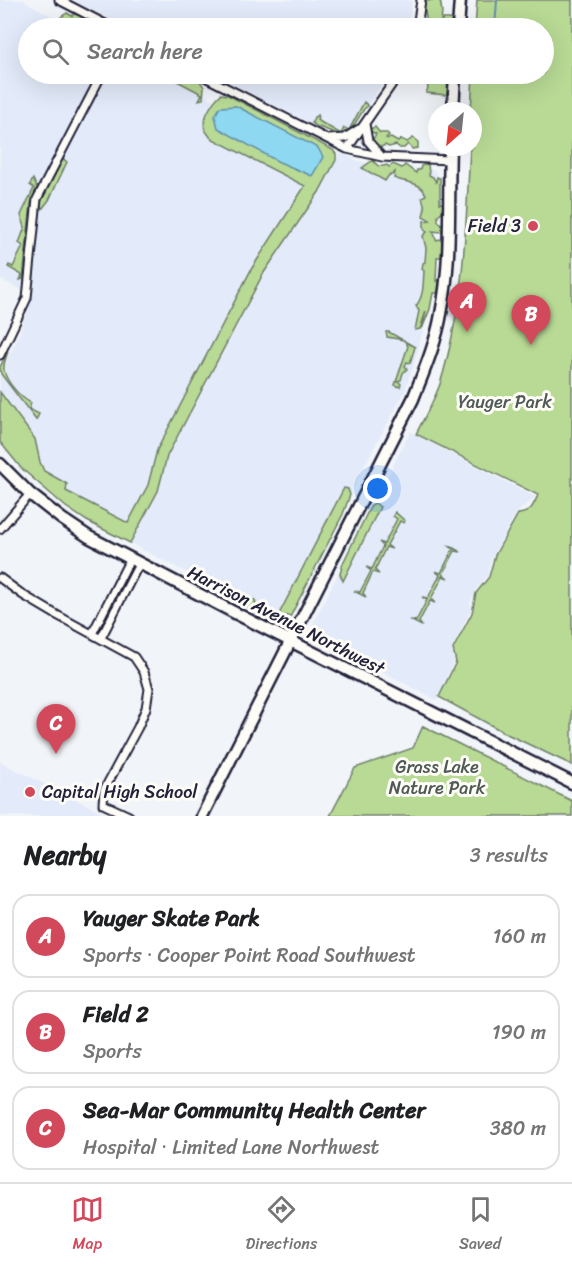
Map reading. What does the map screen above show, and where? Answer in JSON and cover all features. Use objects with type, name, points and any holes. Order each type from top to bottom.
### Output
[{"type":"main road","points":[[459,18],[460,0]]},
{"type":"main road","points":[[453,102],[454,84]]},
{"type":"main road","points":[[202,816],[413,399],[434,343],[441,315],[446,274],[450,156]]},
{"type":"main road","name":"Harrison Avenue Northwest","points":[[0,464],[30,494],[74,527],[135,561],[572,783]]},
{"type":"street","points":[[59,0],[94,18]]},
{"type":"street","points":[[418,18],[421,0]]},
{"type":"street","points":[[0,355],[27,298],[37,199],[97,84]]},
{"type":"street","points":[[219,84],[347,149],[382,157],[450,160]]},
{"type":"street","points":[[347,149],[392,84]]},
{"type":"street","points":[[326,139],[345,138],[363,125]]},
{"type":"street","points":[[363,125],[368,141],[382,157]]},
{"type":"street","points":[[0,529],[30,494]]},
{"type":"street","points":[[92,634],[135,561]]},
{"type":"street","points":[[101,638],[135,561]]},
{"type":"street","points":[[0,578],[30,600],[134,657],[144,672],[149,689],[146,708],[104,790],[103,804],[129,816]]},
{"type":"shaded area","points":[[0,0],[23,0],[54,18],[18,18],[18,84],[186,84],[217,102],[203,131],[310,185],[265,271],[319,192],[340,153],[380,166],[433,170],[440,178],[433,293],[413,367],[404,393],[361,471],[343,514],[290,617],[277,619],[130,543],[158,491],[167,456],[236,325],[127,526],[59,491],[0,407],[0,375],[19,335],[33,296],[0,279]]},
{"type":"shaded area","points":[[73,0],[412,0],[409,18],[108,18]]},
{"type":"shaded area","points":[[233,84],[382,84],[345,136],[310,123]]},
{"type":"shaded area","points":[[410,432],[535,497],[516,513],[491,559],[488,575],[477,588],[470,603],[471,609],[452,648],[454,661],[437,700],[317,638],[312,626]]},
{"type":"shaded area","name":"Capital High School","points":[[0,762],[89,806],[109,816],[0,816]]},
{"type":"green space","points":[[440,0],[441,18],[426,18],[423,2]]},
{"type":"green space","name":"Yauger Park","points":[[477,0],[572,0],[572,765],[509,735],[439,697],[456,662],[453,649],[472,613],[476,593],[489,577],[495,555],[518,514],[529,510],[538,495],[416,434],[440,384],[448,355],[459,296],[470,156],[482,156],[482,102],[471,102],[472,84],[554,84],[554,18],[476,18]]},
{"type":"green space","points":[[67,13],[84,18],[62,18]]},
{"type":"green space","points":[[183,84],[202,84],[203,99],[199,100],[202,94]]},
{"type":"green space","points":[[427,84],[452,84],[446,95],[426,93]]},
{"type":"green space","points":[[221,94],[228,95],[333,150],[336,160],[319,192],[263,274],[167,456],[158,491],[130,543],[87,521],[66,507],[21,468],[0,442],[0,392],[35,439],[44,471],[67,484],[66,491],[128,523],[148,485],[157,450],[252,268],[305,186],[211,138],[204,126],[206,116]]},
{"type":"green space","points":[[364,102],[368,106],[351,130],[343,136],[312,123],[314,117],[318,115],[317,120],[341,134],[344,128],[349,130]]},
{"type":"green space","points":[[375,127],[380,133],[389,135],[386,138],[398,142],[401,139],[407,142],[413,138],[418,142],[418,148],[412,149],[408,144],[404,148],[385,145],[379,148],[372,141],[376,134],[370,131]]},
{"type":"green space","points":[[63,159],[67,162],[49,200],[42,209],[40,205],[42,200]]},
{"type":"green space","points":[[373,160],[380,166],[389,167],[393,164],[402,168],[405,165],[416,173],[421,166],[428,163],[429,175],[436,182],[437,177],[440,178],[440,203],[446,204],[445,209],[438,215],[438,221],[443,226],[442,232],[431,231],[436,240],[440,239],[443,247],[441,257],[437,257],[436,281],[439,279],[440,287],[437,293],[433,293],[430,309],[422,329],[426,311],[420,329],[415,330],[419,311],[416,306],[423,285],[424,271],[422,269],[425,262],[426,248],[423,236],[427,232],[424,229],[424,221],[430,220],[423,216],[425,208],[422,197],[426,195],[424,190],[417,185],[394,178],[395,172],[385,181],[362,168]]},
{"type":"green space","points":[[33,179],[37,188],[31,203],[23,279],[20,280],[22,275],[8,267],[9,265],[13,267],[23,246],[19,243],[25,227],[21,215],[34,188],[30,185]]},
{"type":"green space","points":[[386,332],[389,332],[402,340],[387,337]]},
{"type":"green space","points":[[405,341],[415,347],[410,363],[407,362],[405,366],[407,369],[398,381],[401,384],[400,387],[395,385],[408,346]]},
{"type":"green space","points":[[8,351],[4,365],[5,375],[14,389],[31,403],[29,409],[39,414],[36,420],[1,374],[0,367]]},
{"type":"green space","points":[[344,488],[348,489],[350,495],[343,514],[290,617],[284,615],[277,619],[254,607],[251,609],[246,606],[245,604],[251,599],[255,600],[256,605],[278,616]]},
{"type":"green space","points":[[375,503],[380,507],[343,581],[340,574],[343,563],[371,505]]},
{"type":"green space","points":[[395,512],[405,521],[404,523],[400,521],[387,545],[392,549],[386,547],[375,570],[379,574],[373,572],[363,593],[366,597],[354,591],[360,592],[371,571],[366,567],[372,569],[383,546],[379,542],[384,544],[397,519],[393,516]]},
{"type":"green space","points":[[448,545],[461,552],[455,551],[443,574],[448,578],[443,576],[431,599],[435,603],[430,601],[419,622],[422,626],[410,620],[416,621],[427,600],[422,597],[428,598],[440,575],[435,571],[441,573],[453,549]]},
{"type":"green space","name":"Grass Lake Nature Park","points":[[423,726],[572,801],[572,816],[330,816],[355,768],[413,748]]},
{"type":"water","points":[[236,106],[318,148],[323,157],[312,176],[277,161],[218,128],[215,116],[220,107]]},
{"type":"waterway","points":[[496,18],[497,0]]},
{"type":"place","name":"Field 3","points":[[533,226]]},
{"type":"place","name":"Yauger Skate Park","points":[[467,332]]},
{"type":"place","name":"Field 2","points":[[531,345]]},
{"type":"place","name":"Sea-Mar Community Health Center","points":[[56,754]]},
{"type":"place","name":"Capital High School","points":[[30,792]]}]
